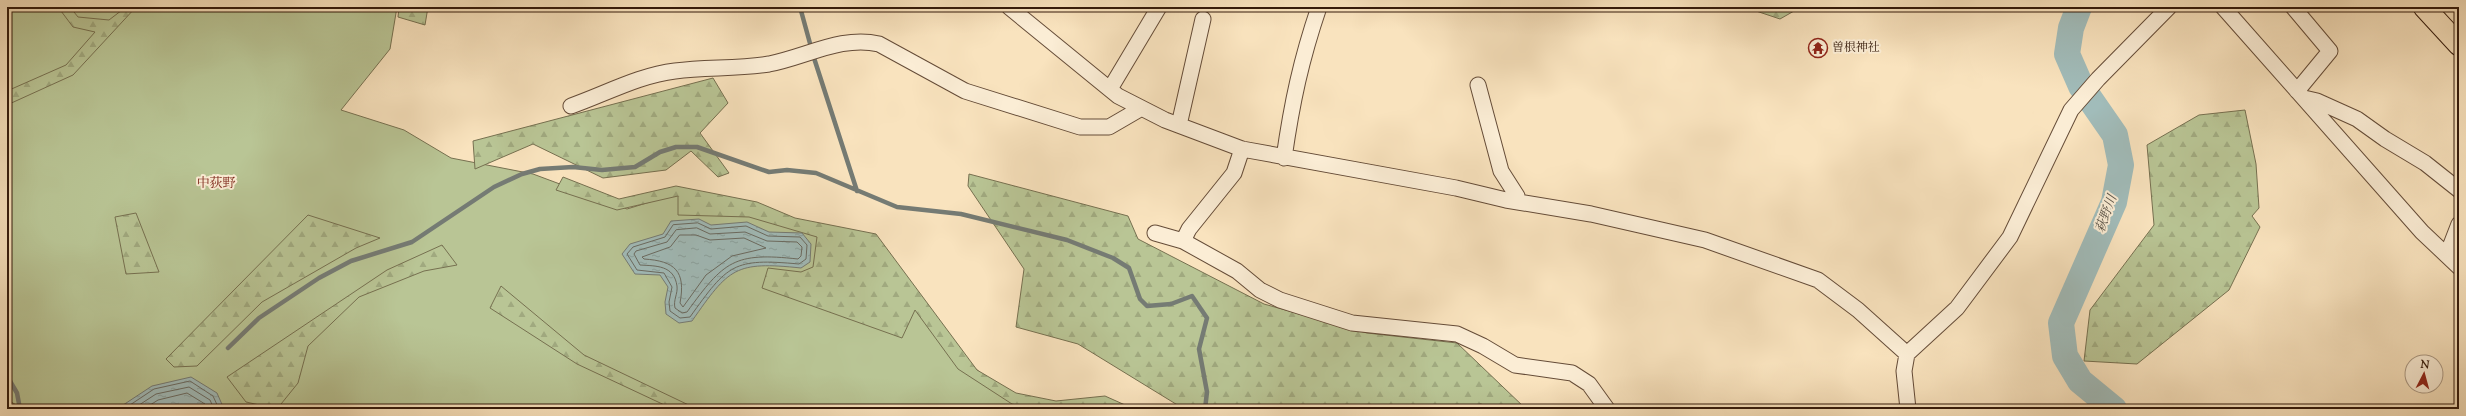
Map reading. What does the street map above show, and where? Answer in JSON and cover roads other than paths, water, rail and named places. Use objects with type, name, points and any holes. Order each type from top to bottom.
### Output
[{"type":"highway","points":[[2424,7],[2459,45]]},
{"type":"street","points":[[1009,7],[1110,89],[1140,109],[1179,125],[1242,149],[1284,158],[1456,188],[1518,202],[1591,214],[1705,240],[1818,280],[1858,310],[1907,354]]},
{"type":"street","points":[[1110,89],[1159,7]]},
{"type":"street","points":[[1284,158],[1295,86],[1303,54],[1319,7]]},
{"type":"street","points":[[1908,409],[1904,371],[1907,354],[1957,308],[2010,237],[2065,119],[2077,102],[2169,7]]},
{"type":"street","points":[[2222,7],[2301,94],[2422,232],[2459,267]]},
{"type":"street","points":[[2293,7],[2330,51],[2301,94]]},
{"type":"street","points":[[1179,125],[1203,19]]},
{"type":"street","points":[[571,106],[643,79],[674,71],[770,64],[821,49],[864,40],[879,44],[965,91],[1080,127],[1109,127],[1140,109]]},
{"type":"street","points":[[1478,85],[1501,171],[1517,196],[1518,202]]},
{"type":"street","points":[[2301,94],[2357,119],[2385,139],[2425,163],[2459,190]]},
{"type":"street","points":[[1183,241],[1189,229],[1234,173],[1242,149]]},
{"type":"street","points":[[2447,255],[2459,224]]},
{"type":"street","points":[[1155,233],[1183,241],[1237,271],[1260,290],[1280,300],[1360,324],[1424,329],[1457,334],[1483,346],[1515,365],[1572,373],[1589,384],[1607,409]]},
{"type":"water","points":[[699,219],[711,225],[747,222],[769,232],[802,233],[811,244],[810,262],[801,268],[761,266],[747,268],[736,272],[725,279],[715,289],[692,321],[679,323],[666,314],[665,302],[668,287],[660,275],[635,274],[622,254],[630,244],[663,234],[671,221]]},
{"type":"water","points":[[191,377],[217,393],[224,409],[117,409],[152,386]]},
{"type":"waterway","points":[[800,7],[814,58],[857,191]]},
{"type":"waterway","name":"萩野川","points":[[2079,7],[2071,28],[2067,54],[2081,86],[2115,135],[2121,165],[2114,202],[2061,323],[2065,356],[2080,381],[2114,409]]},
{"type":"waterway","points":[[228,348],[259,318],[319,278],[351,261],[412,242],[494,187],[522,174],[540,169],[573,167],[602,170],[635,167],[660,152],[676,147],[697,147],[769,172],[787,170],[816,173],[897,207],[961,214],[1067,240],[1113,258],[1129,268],[1140,299],[1147,306],[1171,304],[1192,296],[1207,318],[1199,349],[1207,392],[1205,409]]},
{"type":"waterway","points":[[7,376],[17,393],[20,409]]},
{"type":"place","name":"曽根神社","points":[[1818,48]]},
{"type":"district","name":"中荻野","points":[[216,184]]}]
